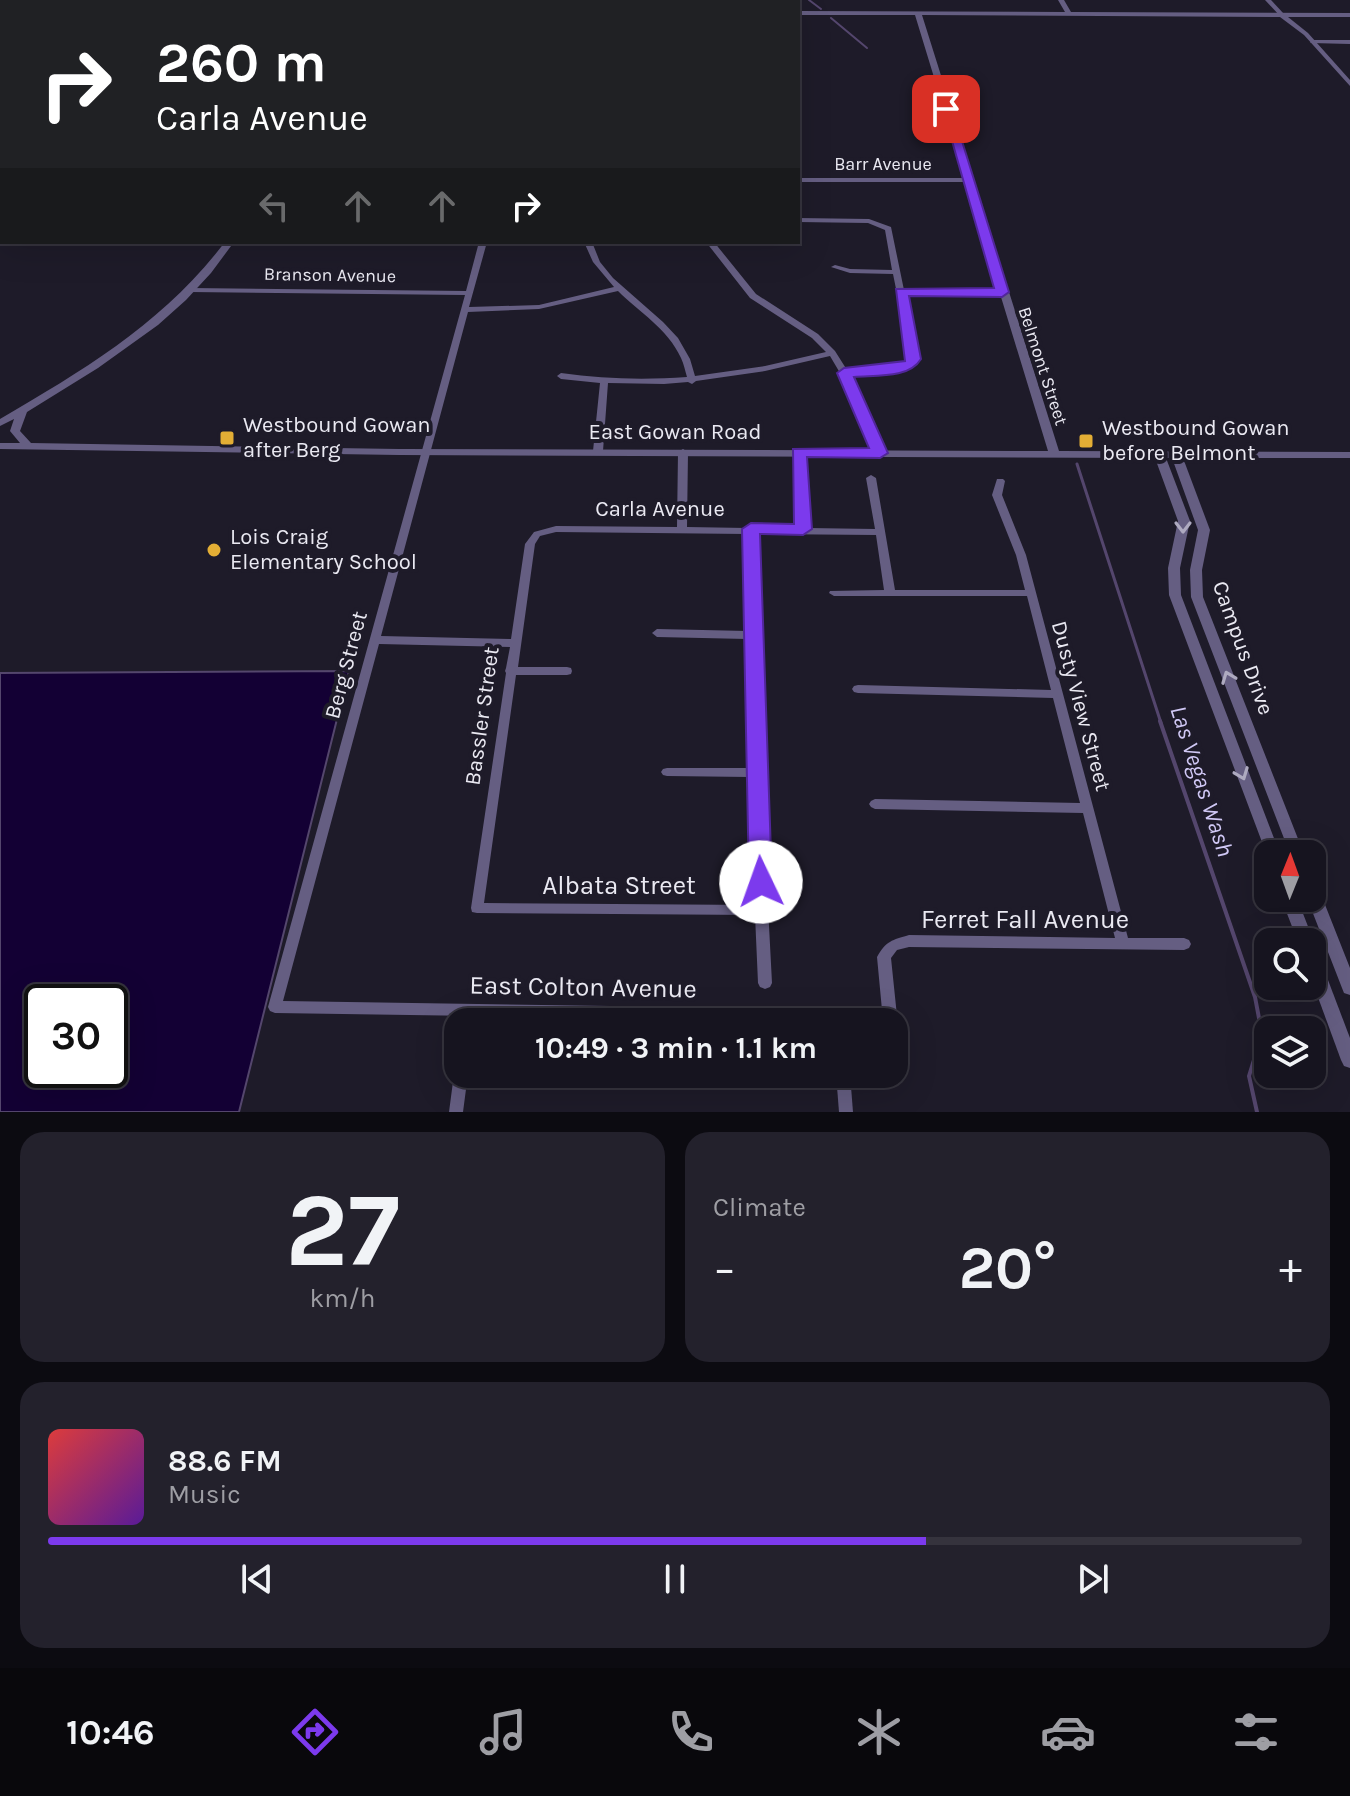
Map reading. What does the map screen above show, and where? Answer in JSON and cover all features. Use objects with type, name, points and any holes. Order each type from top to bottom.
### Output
[{"type":"street","points":[[1061,0],[1069,14]]},
{"type":"street","points":[[1268,0],[1313,42],[1350,84]]},
{"type":"street","points":[[800,13],[1350,15]]},
{"type":"street","name":"Belmont Street","points":[[918,14],[1054,453]]},
{"type":"street","points":[[1313,42],[1350,42]]},
{"type":"street","name":"Barr Avenue","points":[[800,180],[968,180]]},
{"type":"street","points":[[800,220],[881,224],[888,229],[914,359],[911,364],[898,369],[844,373]]},
{"type":"street","points":[[0,423],[102,362],[151,325],[190,290],[228,244]]},
{"type":"street","name":"Berg Street","points":[[275,1007],[482,244]]},
{"type":"street","points":[[589,244],[601,268],[683,348],[692,381]]},
{"type":"street","points":[[712,244],[753,296],[815,336],[832,353],[880,453]]},
{"type":"street","points":[[835,267],[850,271],[897,272]]},
{"type":"street","points":[[466,310],[539,307],[621,288]]},
{"type":"street","name":"Branson Avenue","points":[[190,290],[470,293]]},
{"type":"street","points":[[901,292],[1002,292]]},
{"type":"street","points":[[561,376],[604,381],[692,381],[745,375],[832,353]]},
{"type":"street","points":[[598,451],[604,381]]},
{"type":"street","points":[[25,408],[14,425],[28,446]]},
{"type":"street","name":"East Gowan Road","points":[[0,446],[426,452],[1350,455]]},
{"type":"street","points":[[682,531],[683,452]]},
{"type":"street","points":[[799,452],[803,529]]},
{"type":"street","name":"Campus Drive","points":[[1159,454],[1184,521],[1174,568],[1175,595],[1268,840]]},
{"type":"street","name":"Campus Drive","points":[[1176,454],[1203,523],[1203,544],[1196,570],[1197,597],[1292,840]]},
{"type":"street","points":[[871,478],[890,593]]},
{"type":"street","name":"Dusty View Street","points":[[1000,481],[997,495],[1021,555],[1123,943]]},
{"type":"street","name":"Carla Avenue","points":[[537,534],[556,529],[880,532]]},
{"type":"street","points":[[751,529],[755,773],[765,983]]},
{"type":"street","name":"Bassler Street","points":[[477,908],[530,544],[537,534]]},
{"type":"street","points":[[834,593],[1031,593]]},
{"type":"street","points":[[657,633],[753,635]]},
{"type":"street","points":[[374,640],[515,643]]},
{"type":"street","points":[[510,671],[567,671]]},
{"type":"street","points":[[858,689],[1057,694]]},
{"type":"street","points":[[1231,743],[1254,743]]},
{"type":"street","points":[[667,772],[755,773]]},
{"type":"street","points":[[875,804],[1087,808]]},
{"type":"street","name":"Albata Street","points":[[477,908],[762,910]]},
{"type":"street","points":[[1320,912],[1350,988]]},
{"type":"street","name":"Ferret Fall Avenue","points":[[889,1008],[884,957],[893,945],[909,941],[1184,944]]},
{"type":"street","points":[[1326,996],[1350,1060]]},
{"type":"street","name":"East Colton Avenue","points":[[275,1007],[444,1015]]},
{"type":"street","points":[[456,1112],[459,1088]]},
{"type":"street","points":[[844,1088],[846,1112]]},
{"type":"shaded area","points":[[349,671],[239,1112],[0,1112],[0,673]]},
{"type":"waterway","name":"Las Vegas Wash","points":[[809,0],[821,9]]},
{"type":"waterway","name":"Las Vegas Wash","points":[[831,18],[867,48]]},
{"type":"waterway","name":"Las Vegas Wash","points":[[1077,464],[1161,723]]},
{"type":"waterway","name":"Las Vegas Wash","points":[[1160,721],[1255,997],[1262,1034],[1249,1076],[1257,1112]]},
{"type":"place","name":"Westbound Gowan after Berg","points":[[227,438]]},
{"type":"place","name":"Westbound Gowan before Belmont","points":[[1086,441]]},
{"type":"place","name":"Lois Craig Elementary School","points":[[214,550]]},
{"type":"route","points":[[761,882],[755,773],[751,529],[803,529],[799,452],[880,453],[844,373],[898,369],[911,364],[914,359],[901,292],[1002,292],[946,109]]}]
